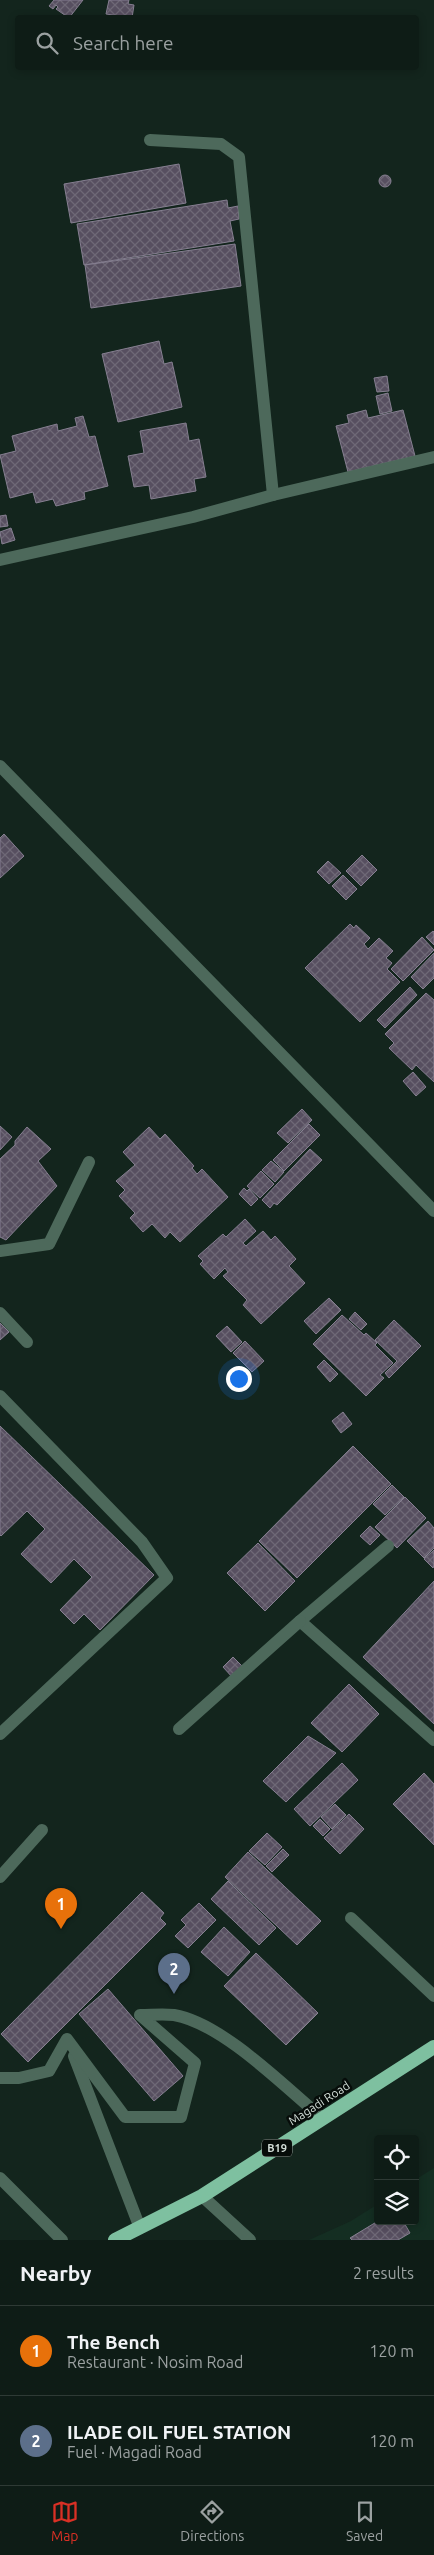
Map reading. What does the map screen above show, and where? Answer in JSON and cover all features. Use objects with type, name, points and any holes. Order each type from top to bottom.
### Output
[{"type":"highway","name":"Magadi Road","points":[[115,2240],[202,2196],[434,2047]]},
{"type":"street","points":[[150,140],[221,144],[239,158],[273,495]]},
{"type":"street","points":[[0,560],[193,517],[273,495],[434,457]]},
{"type":"street","points":[[0,766],[434,1211]]},
{"type":"street","points":[[0,1251],[49,1244],[89,1162]]},
{"type":"street","points":[[0,1313],[27,1342]]},
{"type":"street","points":[[0,1396],[142,1542],[167,1578],[0,1734]]},
{"type":"street","points":[[179,1730],[300,1621],[388,1546]]},
{"type":"street","points":[[300,1621],[434,1740]]},
{"type":"street","points":[[0,1877],[42,1830]]},
{"type":"street","points":[[351,1918],[434,1996]]},
{"type":"street","points":[[67,2039],[125,2117],[181,2117],[195,2063],[140,2016],[175,2016],[210,2028],[248,2056],[322,2118]]},
{"type":"street","points":[[0,2078],[19,2078],[50,2071],[67,2039]]},
{"type":"street","points":[[67,2039],[140,2228]]},
{"type":"street","points":[[0,2178],[62,2240]]},
{"type":"street","points":[[202,2196],[250,2240]]},
{"type":"shaded area","points":[[434,2168],[434,2240],[309,2240],[351,2221],[374,2207],[374,2225],[419,2225],[419,2177]]},
{"type":"building","points":[[54,0],[83,0],[71,15],[65,15],[56,9],[58,7],[56,5],[53,9],[49,6]]},
{"type":"building","points":[[109,0],[129,0],[128,4],[134,5],[132,15],[106,14]]},
{"type":"building","points":[[179,164],[186,203],[71,223],[64,184]]},
{"type":"building","points":[[383,175],[387,175],[391,181],[387,187],[383,187],[379,183],[379,179]]},
{"type":"building","points":[[227,200],[228,208],[238,206],[239,219],[230,221],[234,241],[84,265],[77,224]]},
{"type":"building","points":[[235,244],[241,286],[91,308],[85,265]]},
{"type":"building","points":[[159,341],[164,364],[172,362],[182,407],[118,422],[102,354]]},
{"type":"building","points":[[387,376],[389,391],[377,392],[374,378]]},
{"type":"building","points":[[388,393],[392,411],[380,414],[376,396]]},
{"type":"building","points":[[366,410],[368,418],[403,410],[415,456],[348,472],[336,426],[349,423],[347,415]]},
{"type":"building","points":[[83,416],[89,437],[95,436],[108,486],[84,492],[85,499],[56,506],[53,499],[36,503],[33,492],[10,498],[0,455],[16,451],[12,436],[57,424],[58,431],[77,426],[75,418]]},
{"type":"building","points":[[186,423],[189,441],[199,439],[206,477],[194,479],[196,491],[151,499],[149,485],[134,487],[128,456],[144,453],[140,431]]},
{"type":"building","points":[[6,515],[8,526],[0,527],[0,516]]},
{"type":"building","points":[[11,528],[15,540],[2,544],[0,532]]},
{"type":"building","points":[[4,834],[24,856],[0,878],[0,838]]},
{"type":"building","points":[[362,855],[377,870],[361,886],[346,871]]},
{"type":"building","points":[[328,861],[341,873],[329,884],[317,872]]},
{"type":"building","points":[[343,875],[357,889],[346,900],[332,886]]},
{"type":"building","points":[[350,924],[354,928],[356,925],[370,938],[364,944],[368,949],[379,938],[393,951],[386,958],[392,963],[387,969],[400,982],[360,1022],[305,968]]},
{"type":"building","points":[[434,932],[434,945],[426,937]]},
{"type":"building","points":[[422,937],[434,950],[403,981],[391,969]]},
{"type":"building","points":[[434,953],[434,978],[423,989],[411,977]]},
{"type":"building","points":[[410,987],[417,995],[385,1028],[377,1020]]},
{"type":"building","points":[[426,993],[434,1000],[434,1082],[416,1065],[412,1070],[389,1048],[394,1043],[385,1034]]},
{"type":"building","points":[[413,1072],[426,1087],[416,1096],[403,1081]]},
{"type":"building","points":[[302,1109],[312,1120],[288,1143],[277,1133]]},
{"type":"building","points":[[309,1124],[320,1135],[284,1171],[273,1160]]},
{"type":"building","points":[[0,1126],[12,1137],[0,1150]]},
{"type":"building","points":[[27,1127],[51,1149],[38,1161],[57,1186],[6,1240],[0,1237],[0,1159],[15,1145],[15,1141]]},
{"type":"building","points":[[149,1127],[160,1139],[165,1134],[194,1166],[192,1168],[197,1174],[202,1169],[228,1197],[180,1242],[170,1232],[165,1238],[152,1224],[143,1232],[130,1218],[135,1213],[119,1196],[125,1190],[116,1181],[135,1165],[123,1152]]},
{"type":"building","points":[[310,1149],[322,1160],[277,1205],[274,1203],[270,1208],[262,1200]]},
{"type":"building","points":[[271,1161],[284,1172],[275,1182],[262,1170]]},
{"type":"building","points":[[261,1171],[274,1184],[260,1198],[247,1186]]},
{"type":"building","points":[[244,1188],[247,1191],[249,1189],[258,1199],[251,1206],[239,1194]]},
{"type":"building","points":[[245,1219],[256,1231],[243,1243],[246,1246],[263,1231],[271,1240],[275,1236],[296,1259],[289,1266],[305,1283],[261,1324],[243,1305],[247,1300],[223,1276],[228,1272],[225,1268],[214,1279],[200,1264],[203,1261],[198,1256],[223,1234],[226,1237]]},
{"type":"building","points":[[329,1298],[341,1310],[316,1334],[304,1321]]},
{"type":"building","points":[[355,1312],[367,1324],[361,1330],[349,1319]]},
{"type":"building","points":[[342,1315],[364,1335],[366,1333],[377,1343],[375,1345],[393,1363],[380,1375],[384,1378],[366,1396],[313,1344]]},
{"type":"building","points":[[394,1320],[421,1346],[389,1378],[385,1373],[397,1361],[375,1340]]},
{"type":"building","points":[[0,1323],[9,1332],[0,1340]]},
{"type":"building","points":[[227,1326],[242,1342],[231,1352],[216,1336]]},
{"type":"building","points":[[245,1341],[264,1361],[252,1372],[233,1353]]},
{"type":"building","points":[[324,1360],[338,1374],[330,1382],[317,1367]]},
{"type":"building","points":[[343,1412],[352,1424],[341,1433],[332,1421]]},
{"type":"building","points":[[0,1426],[154,1575],[100,1630],[84,1614],[74,1624],[60,1610],[92,1577],[74,1559],[51,1583],[21,1554],[45,1529],[27,1511],[0,1535]]},
{"type":"building","points":[[353,1446],[391,1484],[297,1578],[259,1541]]},
{"type":"building","points":[[392,1485],[404,1497],[385,1515],[373,1504]]},
{"type":"building","points":[[405,1497],[426,1518],[397,1548],[375,1527]]},
{"type":"building","points":[[428,1521],[434,1528],[434,1548],[424,1558],[407,1541]]},
{"type":"building","points":[[370,1526],[380,1535],[370,1545],[360,1536]]},
{"type":"building","points":[[258,1543],[295,1581],[265,1611],[227,1573]]},
{"type":"building","points":[[434,1550],[434,1566],[433,1568],[424,1559]]},
{"type":"building","points":[[434,1581],[434,1724],[363,1657]]},
{"type":"building","points":[[233,1657],[244,1668],[233,1678],[223,1667]]},
{"type":"building","points":[[349,1684],[379,1714],[342,1752],[311,1723]]},
{"type":"building","points":[[308,1736],[336,1753],[286,1802],[263,1781]]},
{"type":"building","points":[[342,1763],[358,1780],[310,1826],[294,1809]]},
{"type":"building","points":[[424,1773],[434,1784],[434,1845],[393,1804]]},
{"type":"building","points":[[335,1804],[346,1815],[332,1829],[321,1817]]},
{"type":"building","points":[[349,1814],[364,1829],[340,1854],[324,1838]]},
{"type":"building","points":[[320,1819],[330,1829],[323,1836],[313,1826]]},
{"type":"building","points":[[267,1833],[282,1847],[265,1865],[249,1851]]},
{"type":"building","points":[[283,1849],[289,1855],[272,1872],[266,1866]]},
{"type":"building","points":[[248,1852],[321,1921],[297,1945],[225,1877]]},
{"type":"building","points":[[228,1881],[276,1928],[259,1945],[211,1899]]},
{"type":"building","points":[[142,1892],[164,1913],[160,1918],[166,1924],[28,2062],[1,2034]]},
{"type":"building","points":[[199,1903],[216,1920],[188,1948],[175,1936],[186,1925],[181,1920]]},
{"type":"building","points":[[224,1927],[250,1952],[228,1976],[201,1952]]},
{"type":"building","points":[[256,1953],[318,2013],[286,2045],[224,1986]]},
{"type":"building","points":[[108,1989],[183,2076],[154,2101],[79,2014]]},
{"type":"building","points":[[374,2223],[374,2225],[405,2225],[410,2233],[398,2240],[352,2240],[350,2238]]},
{"type":"place","name":"The Bench","points":[[61,1929]]},
{"type":"place","name":"ILADE OIL FUEL STATION","points":[[174,1994]]}]
